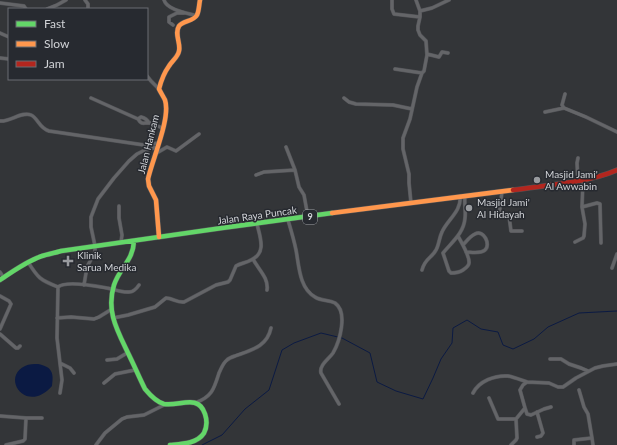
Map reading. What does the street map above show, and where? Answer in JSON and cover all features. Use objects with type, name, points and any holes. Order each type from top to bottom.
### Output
[{"type":"main road","points":[[159,89],[164,75],[179,51],[177,33],[178,28],[184,22],[194,19],[197,16],[200,0]]},
{"type":"main road","name":"Jalan Hankam","points":[[159,89],[165,104],[165,116],[148,181],[150,189],[156,200],[159,237]]},
{"type":"main road","name":"Jalan Raya Puncak","points":[[2,279],[38,257],[94,246],[581,180],[609,174],[617,170]]},
{"type":"main road","points":[[134,241],[132,256],[118,276],[113,290],[112,309],[116,328],[146,391],[159,401],[166,404],[187,402],[196,403],[202,408],[204,414],[206,426],[203,435],[191,442],[170,445]]},
{"type":"street","points":[[50,8],[66,0]]},
{"type":"street","points":[[164,0],[170,7],[197,16]]},
{"type":"street","points":[[392,0],[392,9],[394,14],[420,17]]},
{"type":"street","points":[[411,203],[409,183],[410,174],[402,142],[410,119],[417,87],[424,71],[427,58],[426,41],[420,35],[418,30],[420,11],[416,0]]},
{"type":"street","points":[[420,11],[432,8],[449,0]]},
{"type":"street","points":[[0,3],[24,6],[25,8]]},
{"type":"street","points":[[173,25],[168,22],[171,16],[177,13],[187,13]]},
{"type":"street","points":[[427,54],[439,56],[442,52],[448,53]]},
{"type":"street","points":[[395,68],[422,73]]},
{"type":"street","points":[[148,77],[159,89]]},
{"type":"street","points":[[564,108],[562,105],[565,94]]},
{"type":"street","points":[[91,98],[138,119],[140,122],[149,123],[163,128]]},
{"type":"street","points":[[344,98],[349,102],[356,104],[395,105],[412,109]]},
{"type":"street","points":[[544,112],[564,108],[617,132]]},
{"type":"street","points":[[0,121],[26,114],[32,116],[43,128],[49,131],[144,145],[158,145]]},
{"type":"street","points":[[155,154],[166,147],[176,151],[199,134]]},
{"type":"street","points":[[84,285],[87,267],[94,254],[91,217],[98,199],[129,160],[137,154],[158,145]]},
{"type":"street","points":[[286,147],[295,170],[299,187],[304,195],[308,217]]},
{"type":"street","points":[[575,242],[583,238],[585,224],[582,207],[581,180],[577,163],[578,158]]},
{"type":"street","points":[[256,176],[264,172],[295,170]]},
{"type":"street","points":[[502,191],[499,215],[509,216],[511,231],[522,231]]},
{"type":"street","points":[[458,236],[466,252],[469,265],[458,272],[450,273],[443,254],[462,230],[465,220],[462,196]]},
{"type":"street","points":[[422,270],[425,262],[436,250],[442,230],[452,218],[459,206],[462,196]]},
{"type":"street","points":[[582,207],[597,203],[600,204],[601,242]]},
{"type":"street","points":[[119,206],[119,218],[122,235],[121,243]]},
{"type":"street","points":[[288,219],[299,272],[305,286],[316,298],[333,301],[338,304],[341,309],[342,324],[339,338],[334,351],[320,370],[339,404]]},
{"type":"street","points":[[113,318],[155,307],[166,298],[184,302],[216,285],[228,282],[236,266],[254,259],[260,252],[262,246],[257,224]]},
{"type":"street","points":[[463,245],[476,233],[480,233],[486,238],[487,249],[485,251],[466,252]]},
{"type":"street","points":[[612,268],[617,254]]},
{"type":"street","points":[[254,259],[266,281],[267,290]]},
{"type":"street","points":[[28,262],[35,273],[42,280],[58,287]]},
{"type":"street","points":[[0,272],[2,279]]},
{"type":"street","points":[[58,287],[62,284],[84,285],[129,292],[140,286]]},
{"type":"street","points":[[58,287],[57,338],[62,380],[60,393]]},
{"type":"street","points":[[0,296],[11,304],[0,329]]},
{"type":"street","points":[[57,318],[70,317],[94,319],[112,309]]},
{"type":"street","points":[[196,403],[211,393],[220,369],[226,360],[257,348],[263,344],[268,338],[272,328]]},
{"type":"street","points":[[0,334],[16,348],[20,346]]},
{"type":"street","points":[[107,360],[117,359],[127,353]]},
{"type":"street","points":[[550,360],[561,359],[588,372]]},
{"type":"street","points":[[60,363],[70,368],[74,373]]},
{"type":"street","points":[[473,393],[478,385],[494,378],[509,376],[527,382],[547,383],[558,387],[563,387],[576,378],[601,366],[617,364]]},
{"type":"street","points":[[104,383],[115,374],[135,370]]},
{"type":"street","points":[[527,382],[520,390],[527,414],[530,415],[551,407]]},
{"type":"street","points":[[579,390],[584,407],[588,414],[593,445]]},
{"type":"street","points":[[489,398],[498,419],[516,419]]},
{"type":"street","points":[[96,445],[105,433],[122,419],[144,415],[166,404]]},
{"type":"street","points":[[511,445],[517,438],[516,419],[525,408]]},
{"type":"street","points":[[537,412],[543,433],[541,436],[537,437]]},
{"type":"street","points":[[0,416],[42,418]]},
{"type":"street","points":[[6,445],[23,441],[25,439],[26,418]]},
{"type":"street","points":[[573,445],[574,440],[592,438]]},
{"type":"street","points":[[515,441],[519,445]]},
{"type":"water","points":[[30,364],[38,364],[51,371],[53,377],[52,386],[43,394],[34,397],[26,396],[16,385],[15,378],[18,371],[25,366]]},
{"type":"waterway","points":[[202,445],[222,435],[245,409],[269,390],[282,350],[294,343],[321,333],[342,338],[370,353],[377,382],[396,391],[423,399],[441,359],[452,343],[453,328],[467,320],[481,329],[498,332],[503,345],[513,349],[534,339],[548,327],[579,313],[617,311]]},
{"type":"traffic: fast","points":[[0,280],[20,266],[42,256],[61,251],[332,213]]},
{"type":"traffic: fast","points":[[134,241],[129,259],[114,285],[112,294],[112,312],[120,336],[145,389],[151,396],[158,402],[164,404],[188,402],[198,404],[202,408],[206,419],[205,431],[201,437],[188,443],[170,445]]},
{"type":"traffic: slow","points":[[159,237],[156,200],[149,186],[148,179],[165,117],[165,100],[159,89],[166,71],[178,53],[179,48],[177,32],[179,26],[197,15],[200,0]]},
{"type":"traffic: slow","points":[[332,213],[513,190]]},
{"type":"traffic: jam","points":[[513,190],[580,181],[617,170]]},
{"type":"place","name":"Masjid Jami' Al Awwabin","points":[[537,180]]},
{"type":"place","name":"Masjid Jami' Al Hidayah","points":[[469,208]]},
{"type":"place","name":"Klinik Sarua Medika","points":[[68,261]]}]
